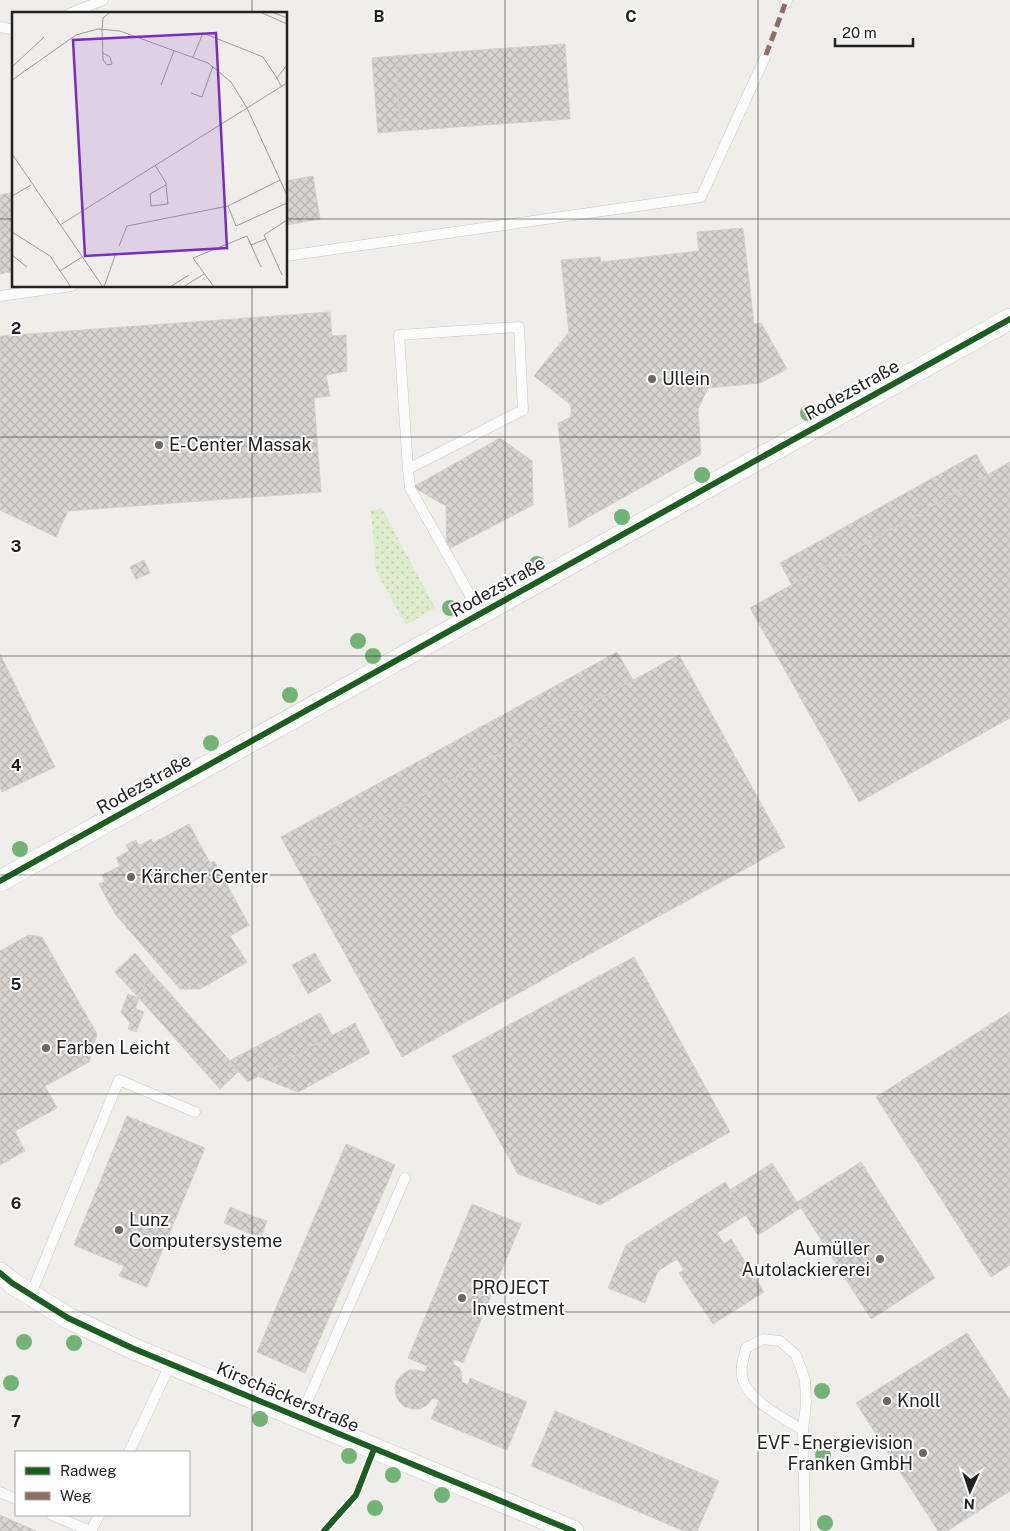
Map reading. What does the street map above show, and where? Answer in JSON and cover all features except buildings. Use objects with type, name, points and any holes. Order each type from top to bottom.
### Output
[{"type":"street","name":"Rodezstraße","points":[[0,881],[1010,319]]},
{"type":"street","name":"Kirschäckerstraße","points":[[0,1273],[12,1283],[68,1318],[132,1348],[573,1531]]},
{"type":"lane","points":[[74,12],[103,0]]},
{"type":"lane","points":[[288,256],[701,197],[766,54]]},
{"type":"lane","points":[[0,296],[58,288]]},
{"type":"lane","points":[[408,469],[524,410],[519,328],[400,336],[408,469],[410,488],[480,613]]},
{"type":"lane","points":[[31,1294],[119,1080],[195,1112]]},
{"type":"lane","points":[[300,1418],[405,1178]]},
{"type":"lane","points":[[803,1430],[754,1398],[744,1382],[742,1365],[746,1348],[763,1339],[780,1341],[796,1355],[805,1380],[806,1403],[803,1430],[805,1531]]},
{"type":"lane","points":[[129,1451],[170,1365]]},
{"type":"lane","points":[[0,1492],[15,1499]]},
{"type":"lane","points":[[54,1516],[90,1531],[98,1516]]},
{"type":"green space","points":[[382,508],[435,608],[406,625],[376,571],[371,511]]},
{"type":"marked path","points":[[766,55],[785,4]]},
{"type":"cycle path","points":[[0,881],[1010,319]]},
{"type":"cycle path","points":[[0,1273],[12,1283],[68,1318],[132,1348],[573,1531]]},
{"type":"cycle path","points":[[324,1531],[356,1495],[374,1449]]},
{"type":"place","name":"Ullein","points":[[652,379]]},
{"type":"place","name":"E-Center Massak","points":[[159,445]]},
{"type":"place","name":"Kärcher Center","points":[[131,877]]},
{"type":"place","name":"Farben Leicht","points":[[46,1048]]},
{"type":"place","name":"Lunz Computersysteme","points":[[119,1230]]},
{"type":"place","name":"Aumüller Autolackiererei","points":[[880,1259]]},
{"type":"place","name":"PROJECT Investment","points":[[462,1298]]},
{"type":"place","name":"Knoll","points":[[887,1401]]},
{"type":"place","name":"EVF - Energievision Franken GmbH","points":[[923,1453]]}]
